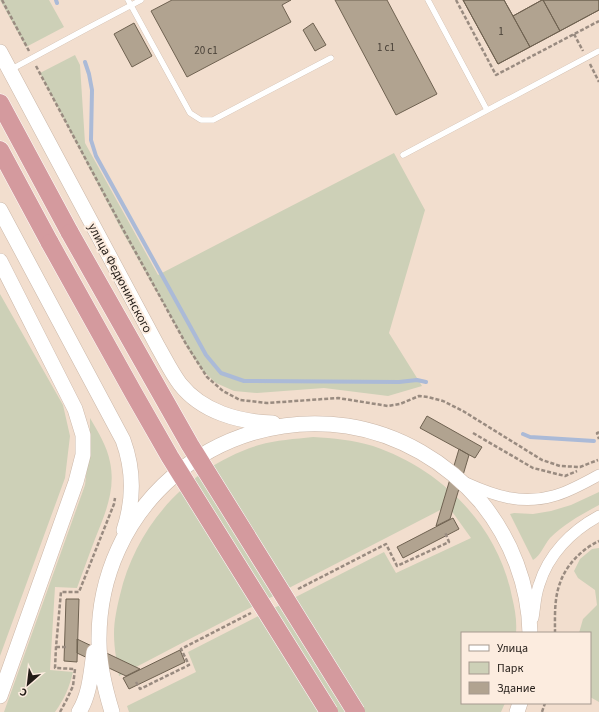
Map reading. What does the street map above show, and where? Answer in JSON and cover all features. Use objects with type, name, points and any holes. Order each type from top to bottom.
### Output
[{"type":"highway","name":"улица Федюнинского","points":[[0,103],[70,233],[190,445],[356,712]]},
{"type":"highway","points":[[0,150],[50,243],[170,457],[329,712]]},
{"type":"main road","name":"улица Федюнинского","points":[[0,52],[158,347],[181,385],[193,397],[220,414],[258,423],[302,424]]},
{"type":"main road","points":[[0,210],[123,440],[129,457],[131,469],[131,490],[128,514],[105,586],[88,690],[83,706],[79,712]]},
{"type":"main road","points":[[0,260],[75,409],[83,434],[83,455],[76,482],[0,696]]},
{"type":"main road","points":[[114,560],[126,535],[140,512],[157,491],[177,472],[200,456],[249,433],[275,427],[302,424],[331,424],[359,428],[380,433],[413,447],[433,459],[460,480],[474,494],[499,526],[516,563],[527,601],[531,632]]},
{"type":"main road","points":[[100,617],[99,643],[101,668],[106,694],[112,712]]},
{"type":"street","points":[[460,480],[479,489],[510,499],[531,500],[554,496],[599,476]]},
{"type":"street","points":[[531,632],[535,599],[545,568],[553,555],[568,538],[599,516]]},
{"type":"lane","points":[[10,70],[130,3],[141,0]]},
{"type":"lane","points":[[428,0],[487,110]]},
{"type":"lane","points":[[130,3],[190,113],[201,120],[213,120],[331,58]]},
{"type":"lane","points":[[404,154],[599,51]]},
{"type":"path","points":[[2,0],[124,231],[186,344],[207,377],[223,391],[240,400],[267,403],[338,398],[388,406],[400,404],[419,396],[428,397],[443,401],[463,411],[542,460],[560,466],[580,467],[598,460]]},
{"type":"path","points":[[456,0],[496,75],[599,21]]},
{"type":"path","points":[[599,432],[597,433],[599,439]]},
{"type":"path","points":[[473,433],[533,468],[565,476],[599,463]]},
{"type":"path","points":[[555,632],[556,600],[560,583],[568,567],[580,554],[599,541]]},
{"type":"path","points":[[60,712],[72,686],[75,669],[56,668],[56,647],[67,647]]},
{"type":"green space","points":[[0,0],[49,0],[64,27],[26,47]]},
{"type":"green space","points":[[75,55],[80,65],[85,143],[158,275],[394,153],[425,210],[389,333],[422,386],[388,396],[324,388],[257,393],[234,391],[216,383],[203,371],[190,352],[122,231],[40,73]]},
{"type":"green space","points":[[0,294],[63,405],[70,436],[65,478],[0,656]]},
{"type":"green space","points":[[90,418],[107,450],[112,482],[106,511],[77,588],[55,587],[50,670],[73,672],[64,697],[55,712],[4,712],[85,485],[90,441]]},
{"type":"green space","points":[[313,437],[358,442],[398,456],[421,469],[443,485],[463,503],[480,524],[494,546],[505,571],[515,610],[516,632],[461,632],[461,704],[505,704],[501,712],[129,712],[127,706],[196,672],[188,652],[384,552],[396,573],[471,538],[448,506],[119,676],[114,634],[118,604],[128,569],[139,545],[153,522],[189,483],[210,467],[259,445]]},
{"type":"green space","points":[[599,492],[599,505],[573,520],[555,533],[533,560],[510,514],[533,514],[551,511],[571,505]]},
{"type":"green space","points":[[599,548],[599,702],[591,698],[591,632],[579,632],[583,619],[597,605],[595,590],[578,578],[574,571],[580,559],[592,549]]},
{"type":"building","points":[[172,0],[291,0],[282,5],[291,22],[187,77],[151,11]]},
{"type":"building","points":[[335,0],[387,0],[437,94],[396,115]]},
{"type":"building","points":[[463,0],[504,0],[513,16],[542,0],[599,0],[599,10],[498,64]]},
{"type":"building","points":[[463,0],[504,0],[530,47],[498,64]]},
{"type":"building","points":[[542,0],[560,31],[530,47],[513,16]]},
{"type":"building","points":[[543,0],[599,0],[599,10],[560,31]]},
{"type":"building","points":[[134,23],[152,56],[132,67],[114,34]]},
{"type":"building","points":[[313,23],[326,45],[315,51],[303,30]]},
{"type":"building","points":[[427,416],[482,447],[475,458],[420,428]]},
{"type":"building","points":[[459,449],[469,455],[450,519],[436,526]]},
{"type":"building","points":[[453,518],[459,529],[403,558],[397,547]]},
{"type":"building","points":[[66,599],[79,599],[77,662],[64,661]]},
{"type":"building","points":[[77,639],[140,669],[126,676],[77,653]]},
{"type":"building","points":[[180,650],[185,662],[129,689],[123,678]]},
{"type":"waterway","points":[[85,62],[92,90],[91,140],[96,156],[206,355],[221,373],[244,381],[399,382],[417,380],[426,382]]},
{"type":"waterway","points":[[523,434],[530,437],[594,441]]}]
